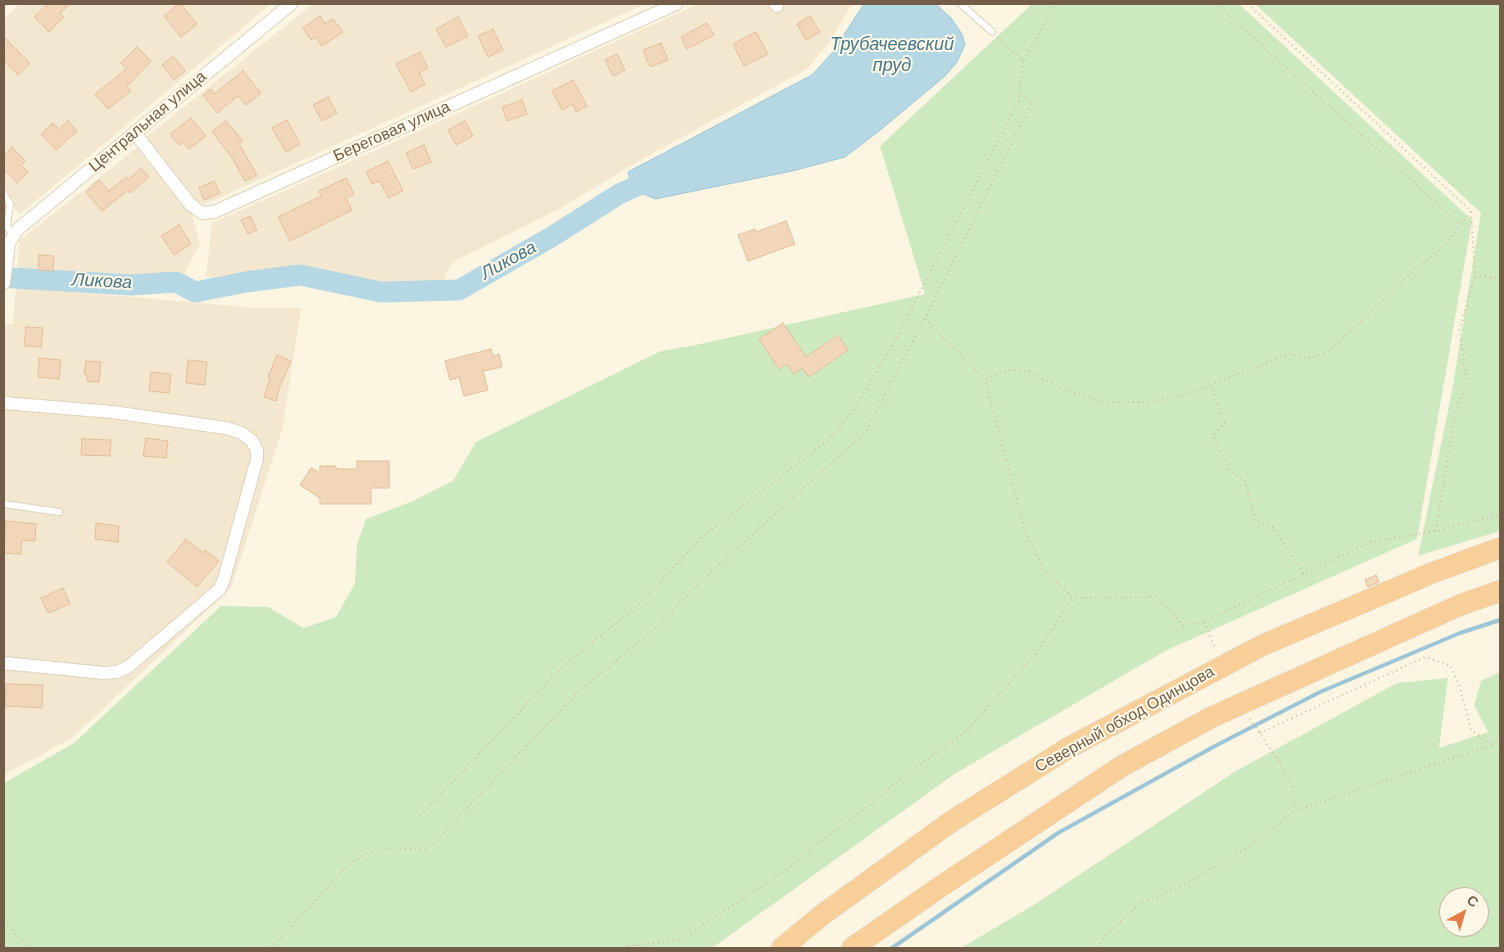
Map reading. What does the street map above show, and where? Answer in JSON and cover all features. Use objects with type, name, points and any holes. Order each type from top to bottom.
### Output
[{"type":"highway","name":"Северный обход Одинцова","points":[[782,948],[822,915],[952,821],[1070,747],[1264,645],[1432,573],[1500,548]]},
{"type":"highway","points":[[852,948],[963,871],[1122,766],[1212,717],[1460,605],[1500,591]]},
{"type":"street","name":"Центральная улица","points":[[11,239],[18,229],[291,4]]},
{"type":"street","name":"Береговая улица","points":[[136,133],[190,204],[202,213],[214,212],[676,4]]},
{"type":"street","points":[[4,283],[11,239]]},
{"type":"street","points":[[4,403],[112,412],[226,428],[242,433],[252,440],[257,450],[257,458],[220,589],[128,667],[117,672],[104,673],[4,663]]},
{"type":"lane","points":[[961,4],[992,32]]},
{"type":"lane","points":[[4,194],[10,204],[7,226],[11,239]]},
{"type":"lane","points":[[4,504],[59,512]]},
{"type":"path","points":[[420,816],[563,666],[638,605],[701,538],[828,440],[854,409],[890,350],[1019,100],[1023,61],[1056,4]]},
{"type":"path","points":[[1216,4],[1461,225]]},
{"type":"path","points":[[1248,4],[1471,211],[1475,276],[1459,331],[1467,381],[1454,418],[1436,531]]},
{"type":"path","points":[[992,32],[1023,61]]},
{"type":"path","points":[[271,948],[348,865],[376,848],[428,849],[580,690],[655,630],[702,580],[864,433],[925,318],[1032,102],[1020,93]]},
{"type":"path","points":[[985,380],[1010,370],[1028,371],[1062,389],[1104,402],[1152,402],[1190,393],[1288,354],[1310,358],[1329,351],[1416,268],[1444,247],[1471,211]]},
{"type":"path","points":[[1475,276],[1500,278]]},
{"type":"path","points":[[925,318],[985,380],[1025,531],[1044,570],[1073,598],[1156,597],[1183,625],[1204,622],[1370,542],[1436,531],[1500,514]]},
{"type":"path","points":[[1210,385],[1225,423],[1212,436],[1229,470],[1246,481],[1255,521],[1273,526],[1304,574]]},
{"type":"path","points":[[624,948],[626,946],[682,940],[785,871],[815,845],[965,732],[1035,655],[1073,598]]},
{"type":"path","points":[[1204,622],[1214,646]]},
{"type":"path","points":[[1260,733],[1425,657],[1451,666],[1460,688],[1471,730],[1493,745]]},
{"type":"path","points":[[1250,719],[1280,763],[1294,790],[1294,811]]},
{"type":"path","points":[[1098,948],[1107,934],[1140,903],[1182,886],[1252,844],[1294,811],[1500,742]]},
{"type":"path","points":[[4,922],[30,948]]},
{"type":"shaded area","points":[[19,4],[271,4],[20,214],[10,204],[4,210],[4,19]]},
{"type":"shaded area","points":[[313,4],[645,4],[210,202],[199,204],[145,138]]},
{"type":"shaded area","points":[[698,4],[852,4],[831,40],[807,69],[642,159],[559,209],[453,262],[443,281],[380,288],[287,271],[206,277],[212,223]]},
{"type":"shaded area","points":[[139,146],[192,213],[200,245],[182,277],[131,280],[17,272],[19,241]]},
{"type":"shaded area","points":[[16,287],[256,308],[301,308],[282,430],[231,588],[72,738],[4,775],[4,324],[13,324]]},
{"type":"green space","points":[[1032,4],[1239,4],[1472,220],[1417,539],[1165,651],[956,773],[712,948],[4,948],[4,783],[74,743],[221,606],[268,607],[304,628],[336,617],[355,583],[357,544],[366,519],[413,501],[453,481],[476,442],[661,351],[696,345],[925,294],[880,146]]},
{"type":"green space","points":[[1255,4],[1500,4],[1500,531],[1418,556],[1452,391],[1481,213]]},
{"type":"green space","points":[[1500,672],[1500,948],[961,948],[1032,906],[1236,771],[1397,683],[1448,678],[1439,748],[1488,732],[1474,705],[1481,681]]},
{"type":"water","name":"Трубачеевский пруд","points":[[864,4],[936,4],[951,18],[962,34],[965,44],[957,62],[945,76],[845,157],[792,171],[655,199],[637,191],[631,183],[628,172],[812,75],[832,53]]},
{"type":"building","points":[[48,4],[70,4],[60,13],[64,17],[49,32],[34,17]]},
{"type":"building","points":[[178,4],[181,4],[197,24],[181,37],[164,16]]},
{"type":"building","points":[[320,16],[325,24],[333,19],[343,32],[322,46],[315,37],[311,40],[303,28]]},
{"type":"building","points":[[810,16],[820,32],[806,40],[797,24]]},
{"type":"building","points":[[458,17],[468,36],[446,47],[436,29]]},
{"type":"building","points":[[707,23],[714,35],[687,49],[681,37]]},
{"type":"building","points":[[493,29],[503,50],[488,57],[478,36]]},
{"type":"building","points":[[756,32],[768,54],[744,66],[733,44]]},
{"type":"building","points":[[4,37],[30,63],[18,75],[4,61]]},
{"type":"building","points":[[661,43],[668,60],[650,67],[643,50]]},
{"type":"building","points":[[137,47],[151,61],[127,86],[131,91],[108,109],[95,94],[127,69],[121,63]]},
{"type":"building","points":[[420,52],[428,68],[419,73],[425,84],[411,92],[396,64]]},
{"type":"building","points":[[617,54],[625,70],[613,76],[605,60]]},
{"type":"building","points":[[173,56],[185,71],[174,80],[162,65]]},
{"type":"building","points":[[243,71],[261,93],[246,105],[238,96],[217,113],[203,95],[211,89],[214,94]]},
{"type":"building","points":[[573,80],[587,106],[576,112],[573,104],[562,110],[552,91]]},
{"type":"building","points":[[328,97],[337,113],[322,121],[313,105]]},
{"type":"building","points":[[522,100],[527,114],[507,121],[502,107]]},
{"type":"building","points":[[191,118],[206,136],[189,149],[183,142],[179,145],[170,134]]},
{"type":"building","points":[[287,120],[300,144],[286,152],[272,128]]},
{"type":"building","points":[[68,121],[77,131],[56,150],[41,134],[53,123],[59,129]]},
{"type":"building","points":[[226,121],[243,141],[239,144],[257,175],[245,181],[231,156],[212,132]]},
{"type":"building","points":[[465,121],[473,136],[456,145],[448,130]]},
{"type":"building","points":[[424,145],[431,162],[413,169],[406,153]]},
{"type":"building","points":[[12,147],[25,161],[21,165],[28,172],[17,183],[4,169],[4,155]]},
{"type":"building","points":[[388,161],[403,191],[388,198],[380,181],[372,184],[366,172]]},
{"type":"building","points":[[141,168],[149,177],[130,193],[128,190],[102,211],[86,192],[99,180],[109,191],[126,177],[128,180]]},
{"type":"building","points":[[346,178],[354,194],[346,198],[352,210],[290,241],[278,217],[321,196],[319,191]]},
{"type":"building","points":[[214,181],[220,193],[204,200],[199,188]]},
{"type":"building","points":[[250,216],[257,230],[248,234],[241,220]]},
{"type":"building","points":[[786,221],[795,244],[748,261],[738,235],[755,229],[756,232]]},
{"type":"building","points":[[179,225],[191,244],[174,255],[161,236]]},
{"type":"building","points":[[39,255],[54,256],[53,271],[38,270]]},
{"type":"building","points":[[783,323],[806,357],[838,335],[848,350],[809,377],[802,368],[794,374],[787,364],[779,369],[759,339]]},
{"type":"building","points":[[26,327],[43,328],[41,347],[24,346]]},
{"type":"building","points":[[491,349],[493,356],[499,354],[502,367],[483,371],[488,390],[464,396],[459,377],[450,380],[445,361]]},
{"type":"building","points":[[277,355],[291,361],[280,386],[276,401],[264,397],[270,378],[268,377]]},
{"type":"building","points":[[39,358],[61,360],[59,379],[38,377]]},
{"type":"building","points":[[188,360],[207,362],[205,385],[186,383]]},
{"type":"building","points":[[86,361],[101,362],[99,382],[87,381],[87,375],[84,374]]},
{"type":"building","points":[[151,372],[171,374],[169,393],[149,391]]},
{"type":"building","points":[[146,438],[168,441],[166,458],[143,456]]},
{"type":"building","points":[[82,439],[111,440],[110,456],[81,455]]},
{"type":"building","points":[[357,461],[389,461],[389,488],[371,488],[371,504],[320,504],[320,498],[300,485],[311,468],[320,473],[320,466],[336,466],[336,469],[357,469]]},
{"type":"building","points":[[6,521],[36,524],[35,541],[22,540],[21,554],[4,553]]},
{"type":"building","points":[[96,523],[119,526],[118,542],[95,539]]},
{"type":"building","points":[[186,539],[203,553],[205,550],[219,561],[197,587],[167,562]]},
{"type":"building","points":[[1376,575],[1379,582],[1368,587],[1365,580]]},
{"type":"building","points":[[63,588],[70,604],[48,613],[41,598]]},
{"type":"building","points":[[6,684],[43,685],[42,708],[5,706]]},
{"type":"waterway","name":"Ликова","points":[[13,278],[131,285],[176,282],[195,292],[246,282],[300,275],[381,292],[459,290],[553,236],[619,194],[659,176]]},
{"type":"waterway","points":[[892,948],[1058,833],[1215,746],[1320,692],[1460,633],[1500,620]]}]
